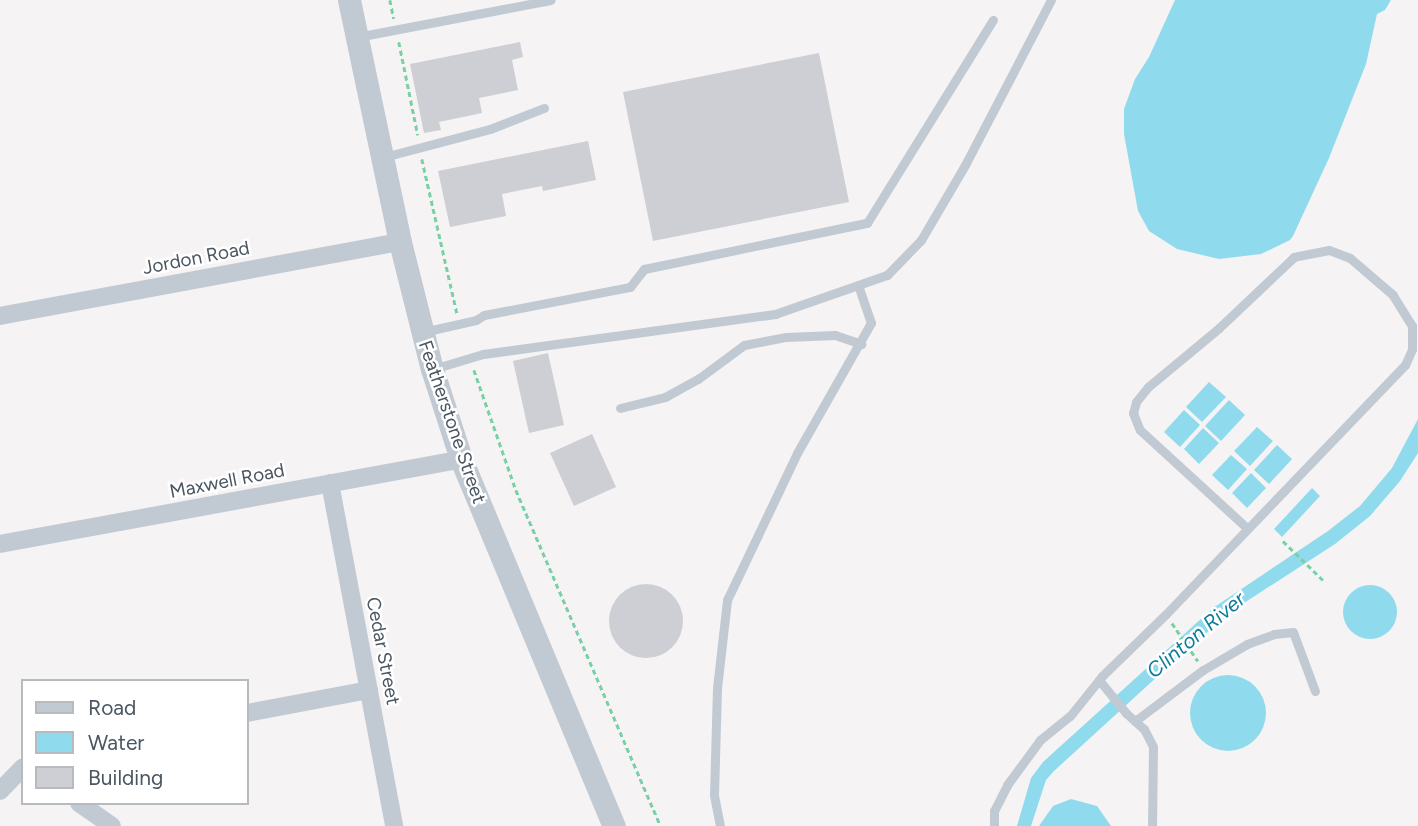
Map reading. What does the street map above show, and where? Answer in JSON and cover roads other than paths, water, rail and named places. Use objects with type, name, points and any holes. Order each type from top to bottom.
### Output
[{"type":"street","name":"Featherstone Street","points":[[349,0],[400,242],[432,369],[461,459],[614,826]]},
{"type":"street","name":"Jordon Road","points":[[0,316],[400,242]]},
{"type":"street","name":"Maxwell Road","points":[[0,544],[461,459]]},
{"type":"street","name":"Cedar Street","points":[[330,483],[394,826]]},
{"type":"street","points":[[248,713],[369,690]]},
{"type":"street","points":[[0,791],[21,769]]},
{"type":"street","points":[[82,805],[112,826]]},
{"type":"lane","points":[[357,37],[551,0]]},
{"type":"lane","points":[[432,369],[483,354],[775,314],[887,275],[921,240],[965,164],[1051,0]]},
{"type":"lane","points":[[421,332],[476,320],[484,314],[629,287],[644,269],[867,223],[993,20]]},
{"type":"lane","points":[[382,157],[478,133],[544,108]]},
{"type":"lane","points":[[994,826],[994,811],[1007,785],[1040,740],[1070,716],[1099,680],[1247,528],[1405,365],[1412,349],[1412,326],[1393,295],[1350,258],[1329,250],[1294,257],[1219,328],[1148,387],[1136,402],[1133,413],[1140,430],[1247,528]]},
{"type":"lane","points":[[720,826],[714,795],[717,688],[727,600],[797,453],[872,323],[858,285]]},
{"type":"lane","points":[[620,408],[665,397],[698,379],[744,345],[786,337],[835,335],[861,344]]},
{"type":"lane","points":[[1135,721],[1203,670],[1247,644],[1274,634],[1293,632],[1315,691]]},
{"type":"lane","points":[[1099,680],[1126,713],[1144,729],[1153,747],[1152,826]]},
{"type":"water","points":[[1175,0],[1391,0],[1385,10],[1377,14],[1366,64],[1329,158],[1293,236],[1261,254],[1219,259],[1177,249],[1149,231],[1138,211],[1124,134],[1124,109],[1135,79],[1149,57]]},
{"type":"water","points":[[1209,382],[1226,397],[1202,422],[1186,407]]},
{"type":"water","points":[[1229,400],[1245,415],[1221,441],[1205,426]]},
{"type":"water","points":[[1184,410],[1200,425],[1180,447],[1164,432]]},
{"type":"water","name":"Clinton River","points":[[1418,419],[1418,453],[1400,481],[1370,516],[1335,544],[1244,603],[1194,643],[1054,771],[1046,780],[1031,826],[1017,826],[1031,778],[1043,762],[1213,608],[1328,531],[1360,506],[1392,468]]},
{"type":"water","points":[[1257,427],[1273,441],[1250,466],[1234,451]]},
{"type":"water","points":[[1203,428],[1219,443],[1199,464],[1184,449]]},
{"type":"water","points":[[1277,445],[1292,459],[1269,484],[1254,470]]},
{"type":"water","points":[[1231,455],[1247,469],[1228,490],[1212,475]]},
{"type":"water","points":[[1251,473],[1266,488],[1247,508],[1232,493]]},
{"type":"water","points":[[1312,488],[1320,496],[1282,537],[1274,529]]},
{"type":"water","points":[[1370,585],[1389,593],[1397,612],[1389,631],[1370,639],[1351,631],[1343,612],[1351,593]]},
{"type":"water","points":[[1228,675],[1242,678],[1255,686],[1263,699],[1266,713],[1263,727],[1255,740],[1242,748],[1228,751],[1214,748],[1201,740],[1193,727],[1190,713],[1193,699],[1201,686],[1214,678]]},
{"type":"water","points":[[1071,799],[1097,806],[1111,826],[1039,826],[1053,806]]}]
